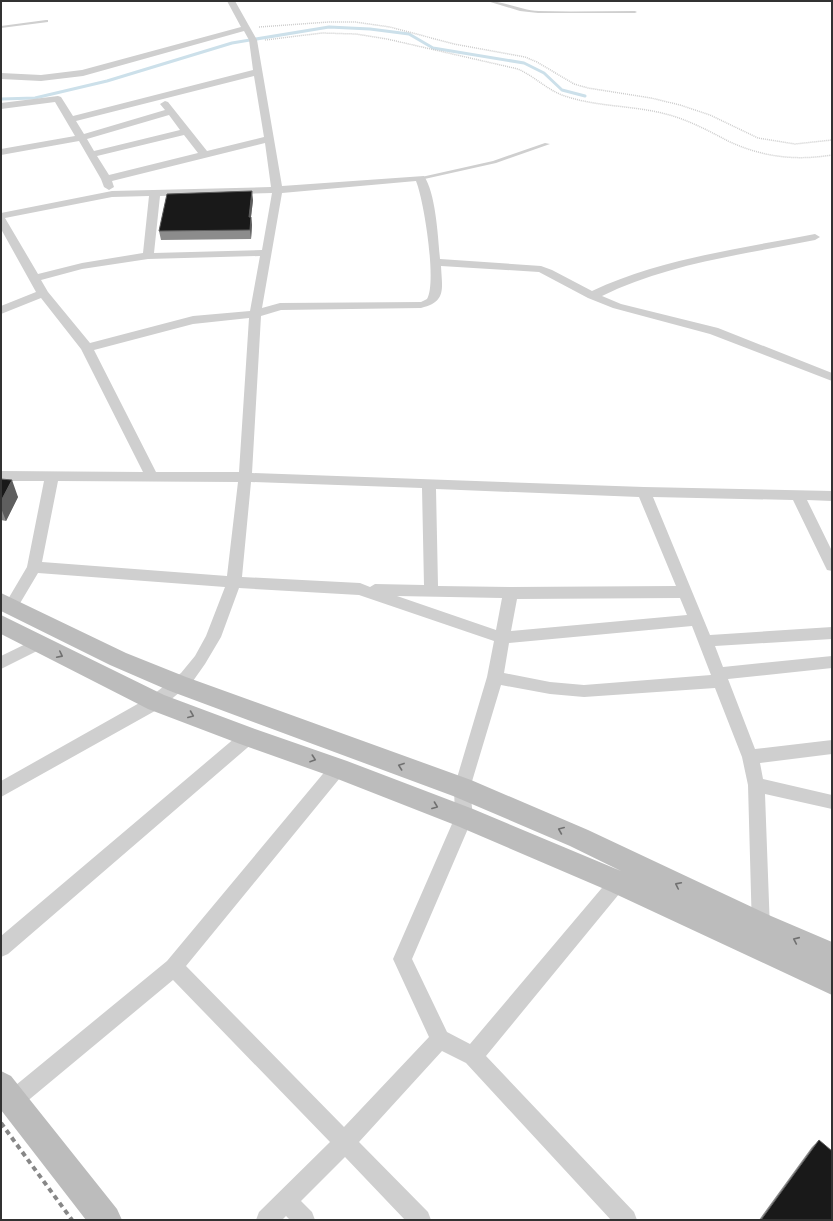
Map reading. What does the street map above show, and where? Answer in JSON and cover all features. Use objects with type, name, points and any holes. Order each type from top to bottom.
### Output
[{"type":"main road","points":[[4,610],[38,644],[156,702],[248,737],[338,768],[464,817],[618,882],[832,982]]},
{"type":"main road","points":[[4,610],[178,684],[462,788],[579,838],[761,925],[832,955]]},
{"type":"main road","points":[[7,1094],[106,1220]]},
{"type":"street","points":[[1,790],[156,702],[187,677],[200,660],[213,637],[234,582],[245,477],[255,314],[276,203],[277,190],[251,36],[231,1]]},
{"type":"street","points":[[1,76],[41,78],[83,73],[251,36]]},
{"type":"street","points":[[70,120],[257,72]]},
{"type":"street","points":[[159,97],[204,154]]},
{"type":"street","points":[[1,106],[58,99],[80,138],[106,179],[112,194]]},
{"type":"street","points":[[1,152],[80,138],[170,112]]},
{"type":"street","points":[[91,155],[186,131]]},
{"type":"street","points":[[106,179],[268,139]]},
{"type":"street","points":[[1,216],[112,194],[277,190],[420,178],[425,191],[435,262],[435,297],[430,302],[425,304],[295,306],[271,309],[255,314],[193,320],[87,348]]},
{"type":"street","points":[[148,256],[156,192]]},
{"type":"street","points":[[1,220],[44,293],[87,348],[152,476]]},
{"type":"street","points":[[592,296],[608,288],[635,278],[702,260],[815,237]]},
{"type":"street","points":[[34,278],[82,266],[148,256],[267,253]]},
{"type":"street","points":[[435,262],[540,269],[592,296],[633,311],[714,331],[832,377]]},
{"type":"street","points":[[1,310],[44,293]]},
{"type":"street","points":[[1,476],[245,477],[644,492],[832,496]]},
{"type":"street","points":[[4,610],[34,567],[52,476]]},
{"type":"street","points":[[429,484],[431,591]]},
{"type":"street","points":[[644,492],[686,592],[750,757],[756,785],[761,949]]},
{"type":"street","points":[[798,496],[832,566]]},
{"type":"street","points":[[34,567],[234,582],[360,589],[511,593],[686,592]]},
{"type":"street","points":[[360,589],[502,638],[696,620]]},
{"type":"street","points":[[511,593],[496,677],[462,788],[464,817],[402,959],[440,1039],[473,1056],[626,1220]]},
{"type":"street","points":[[705,641],[832,633]]},
{"type":"street","points":[[1,663],[38,644]]},
{"type":"street","points":[[496,677],[539,687],[584,691],[719,678],[832,662]]},
{"type":"street","points":[[1,948],[248,737]]},
{"type":"street","points":[[750,757],[832,747]]},
{"type":"street","points":[[7,1094],[174,967],[338,768]]},
{"type":"street","points":[[756,785],[832,802]]},
{"type":"street","points":[[473,1056],[618,882]]},
{"type":"street","points":[[174,967],[346,1142],[420,1220]]},
{"type":"street","points":[[267,1220],[346,1142],[440,1039]]},
{"type":"street","points":[[287,1201],[304,1220]]},
{"type":"lane","points":[[489,1],[520,10],[538,12],[635,12]]},
{"type":"lane","points":[[1,27],[46,21]]},
{"type":"lane","points":[[420,178],[488,163],[547,144]]},
{"type":"path","points":[[251,36],[329,22],[355,22],[384,26],[454,44],[525,57],[538,62],[564,79],[579,85],[651,98],[680,105],[710,115],[758,138],[800,144],[832,140]]},
{"type":"path","points":[[251,36],[347,33],[381,38],[512,67],[529,75],[553,92],[572,99],[629,106],[666,114],[691,122],[744,147],[764,154],[799,159],[832,156]]},
{"type":"building","points":[[252,191],[249,217],[251,217],[250,230],[159,231],[167,194]]},
{"type":"building","points":[[1,479],[12,480],[1,501]]},
{"type":"building","points":[[819,1140],[832,1151],[832,1220],[761,1220]]},
{"type":"waterway","points":[[1,99],[35,98],[107,81],[232,43],[329,27],[370,29],[409,34],[433,48],[524,63],[544,73],[562,90],[585,96]]},
{"type":"railway","points":[[1,1123],[72,1220]]}]
